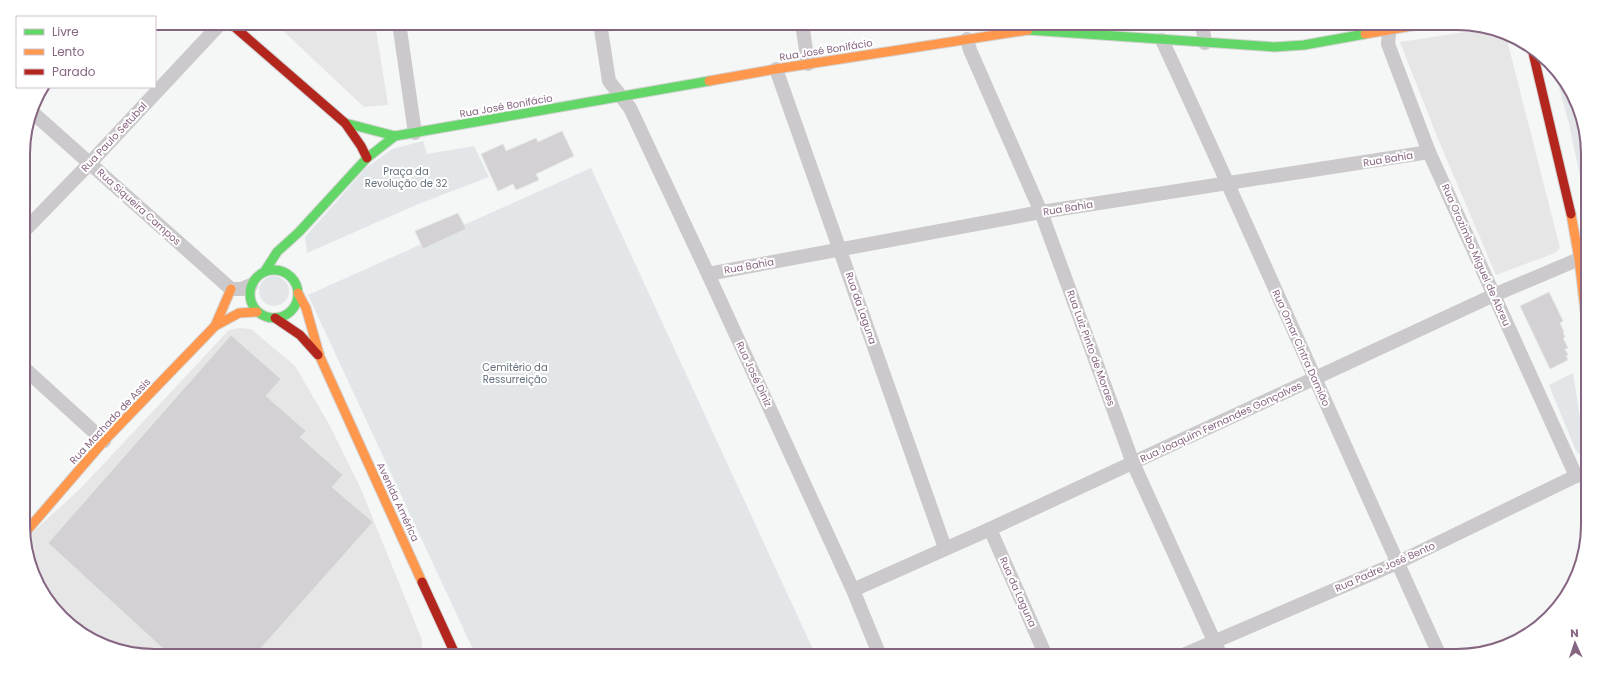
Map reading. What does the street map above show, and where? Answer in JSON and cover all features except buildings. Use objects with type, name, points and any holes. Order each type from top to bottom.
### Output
[{"type":"street","name":"Rua Paulo Setubal","points":[[30,226],[214,30]]},
{"type":"street","points":[[238,30],[345,123],[361,146],[366,158]]},
{"type":"street","points":[[400,30],[415,133]]},
{"type":"street","name":"Rua José Diniz","points":[[601,30],[609,81],[630,108],[853,590],[877,649]]},
{"type":"street","points":[[803,30],[808,64]]},
{"type":"street","name":"Rua José Bonifácio","points":[[395,136],[776,69],[967,39],[999,30]]},
{"type":"street","name":"Rua José Bonifácio","points":[[1024,30],[1274,48],[1304,45],[1371,30]]},
{"type":"street","points":[[1203,30],[1205,43]]},
{"type":"street","name":"Rua Orozimbo Miguel de Abreu","points":[[1389,30],[1388,44],[1429,152],[1494,295],[1581,472]]},
{"type":"street","name":"Rua Luiz Pinto de Moraes","points":[[967,39],[970,50],[1041,212],[1133,463],[1218,649]]},
{"type":"street","name":"Rua Omar Cintra Damião","points":[[1162,40],[1229,184],[1314,378],[1437,649]]},
{"type":"street","points":[[1534,57],[1581,247]]},
{"type":"street","name":"Rua da Laguna","points":[[776,69],[945,548]]},
{"type":"street","name":"Rua Siqueira Campos","points":[[36,116],[231,288]]},
{"type":"street","points":[[345,123],[395,136]]},
{"type":"street","points":[[265,271],[288,271],[295,283],[298,293],[297,300],[294,307],[282,316],[275,318],[258,312],[251,302],[250,296],[251,285],[254,279],[265,271],[277,252],[299,232],[366,158],[395,136]]},
{"type":"street","name":"Rua Bahia","points":[[708,274],[1041,212],[1429,152]]},
{"type":"street","points":[[295,250],[299,232]]},
{"type":"street","name":"Rua Joaquim Fernandes Gonçalves","points":[[853,590],[990,529],[1581,256]]},
{"type":"street","points":[[231,288],[242,289],[251,285]]},
{"type":"street","name":"Rua Machado de Assis","points":[[215,326],[231,288]]},
{"type":"street","name":"Avenida América","points":[[298,293],[306,308],[320,358],[453,649]]},
{"type":"street","name":"Rua Machado de Assis","points":[[30,527],[104,441],[215,326],[239,313],[258,312]]},
{"type":"street","name":"Avenida América","points":[[275,318],[300,335],[320,358]]},
{"type":"street","points":[[30,373],[104,441]]},
{"type":"street","name":"Rua Padre José Bento","points":[[1196,649],[1398,563],[1581,474]]},
{"type":"street","name":"Rua da Laguna","points":[[990,529],[1043,649]]},
{"type":"shaded area","points":[[282,30],[376,30],[388,105],[364,107]]},
{"type":"shaded area","points":[[1472,31],[1481,32],[1507,40],[1560,248],[1555,253],[1496,275],[1438,139],[1400,42]]},
{"type":"shaded area","points":[[239,328],[251,329],[295,366],[330,426],[361,489],[422,640],[421,649],[146,649],[130,647],[106,640],[78,623],[66,613],[47,587],[39,573],[34,557],[31,535],[81,488],[229,330]]},
{"type":"green space","points":[[1558,82],[1572,106],[1577,122],[1580,138],[1581,181],[1569,124]]},
{"type":"green space","name":"Praça da Revolução de 32","points":[[423,141],[427,154],[474,146],[489,177],[416,205],[307,253],[305,237],[366,168],[392,149]]},
{"type":"green space","name":"Cemitério da Ressurreição","points":[[591,168],[813,649],[473,649],[308,295]]},
{"type":"green space","points":[[274,276],[280,277],[288,285],[288,297],[280,305],[274,306],[268,305],[260,297],[259,291],[260,285],[268,277]]},
{"type":"green space","points":[[1573,373],[1581,425],[1581,455],[1576,451],[1549,385]]},
{"type":"traffic: fast","points":[[1028,30],[1274,47],[1304,45],[1365,34]]},
{"type":"traffic: fast","points":[[345,123],[395,136],[709,81]]},
{"type":"traffic: fast","points":[[265,271],[277,252],[299,232],[367,158],[395,136]]},
{"type":"traffic: fast","points":[[274,270],[283,272],[291,277],[296,285],[298,294],[296,303],[291,311],[283,316],[274,318],[265,316],[257,311],[252,303],[250,294],[252,285],[257,277],[265,272],[274,270]]},
{"type":"traffic: slow","points":[[709,81],[776,69],[1028,30]]},
{"type":"traffic: slow","points":[[1365,34],[1388,30]]},
{"type":"traffic: slow","points":[[1571,214],[1581,276]]},
{"type":"traffic: slow","points":[[215,326],[231,289]]},
{"type":"traffic: slow","points":[[298,293],[306,308],[320,357],[422,582]]},
{"type":"traffic: slow","points":[[30,527],[104,441],[215,326],[239,313],[257,312]]},
{"type":"traffic: jam","points":[[238,30],[345,123],[361,146],[367,158]]},
{"type":"traffic: jam","points":[[1534,57],[1571,214]]},
{"type":"traffic: jam","points":[[275,318],[300,335],[318,355]]},
{"type":"traffic: jam","points":[[422,582],[453,649]]}]
